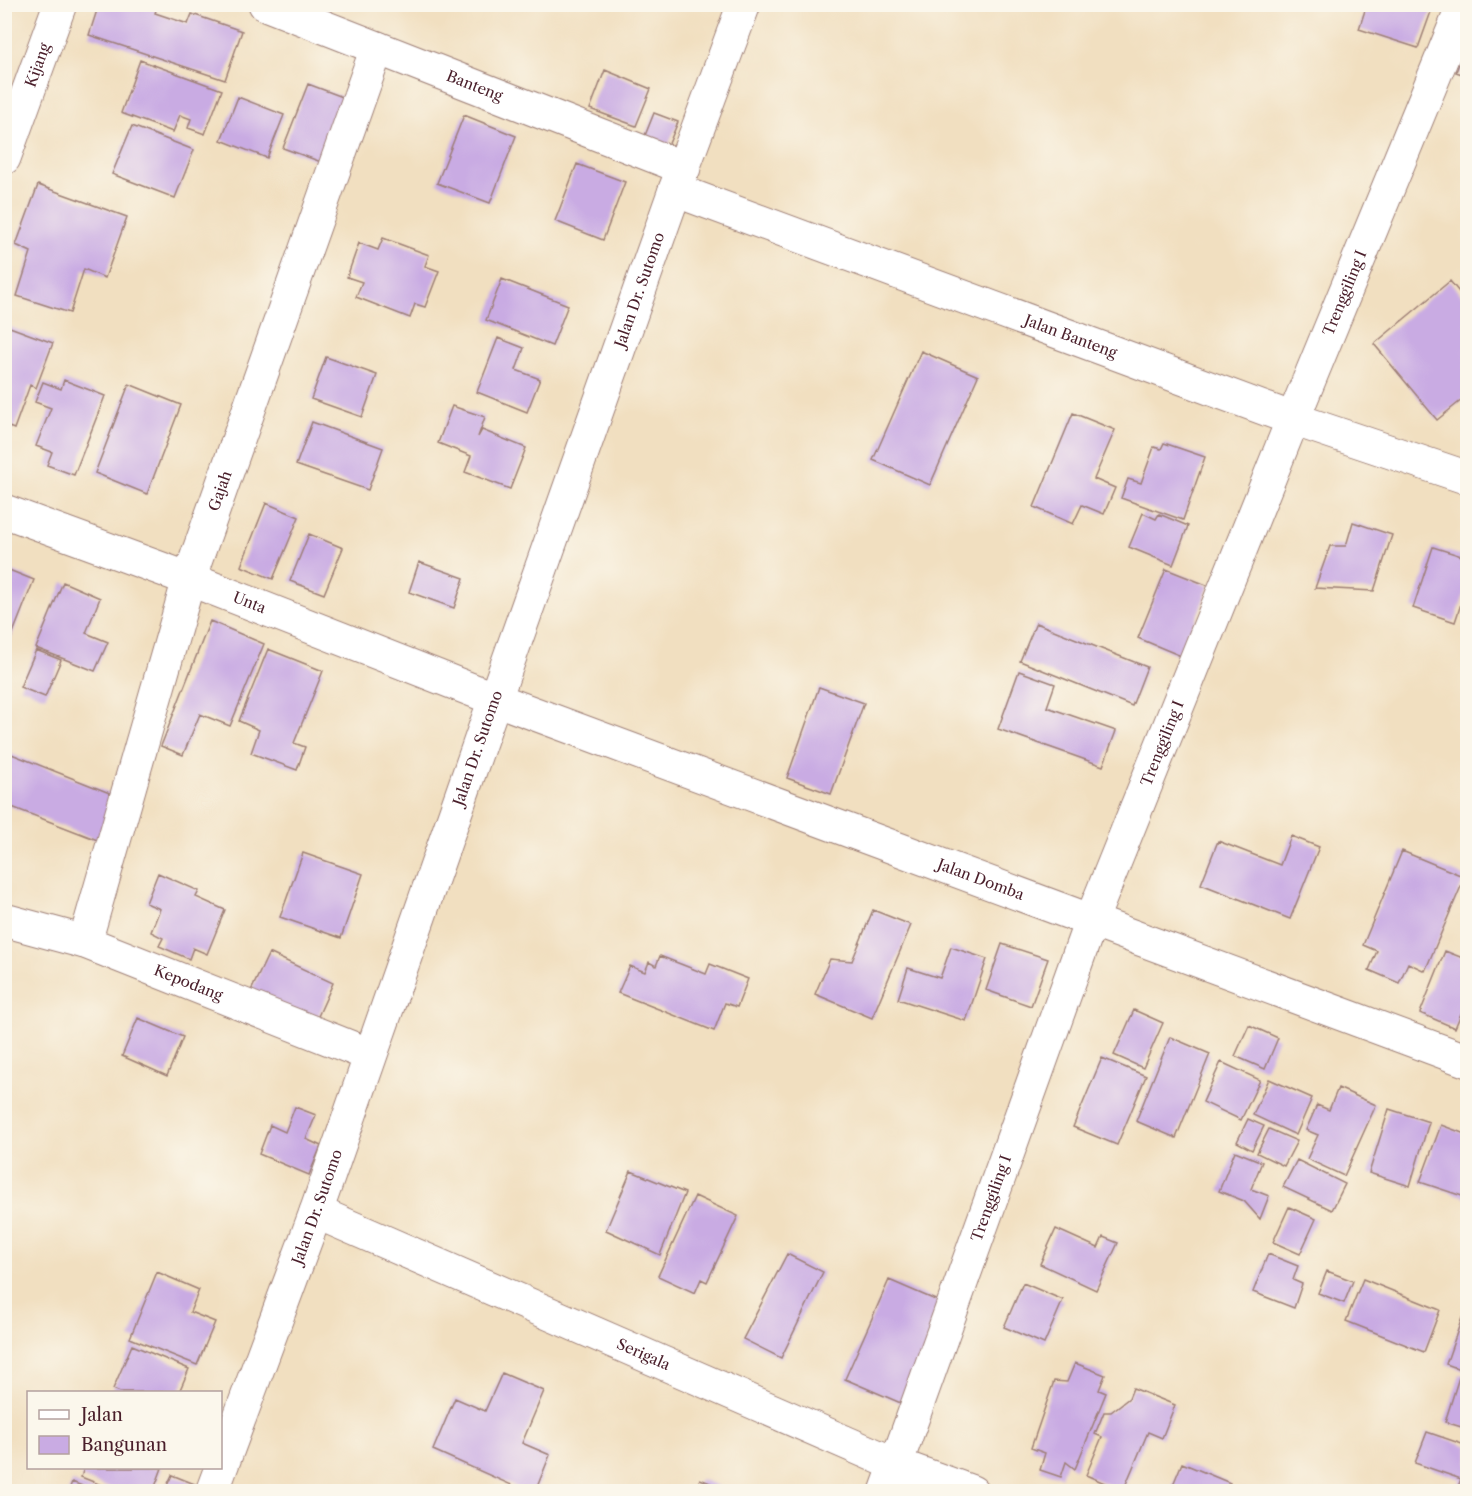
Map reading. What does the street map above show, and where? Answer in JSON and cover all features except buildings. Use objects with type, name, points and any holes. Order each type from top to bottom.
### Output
[{"type":"street","name":"Kijang","points":[[4,158],[60,4]]},
{"type":"street","name":"Banteng","points":[[265,4],[377,48],[679,179]]},
{"type":"street","name":"Jalan Dr. Sutomo","points":[[222,1464],[316,1212],[679,179],[744,4]]},
{"type":"street","name":"Trenggiling I","points":[[891,1478],[1091,921],[1293,419],[1464,4]]},
{"type":"street","name":"Gajah","points":[[86,942],[189,579],[377,48]]},
{"type":"street","name":"Jalan Banteng","points":[[679,179],[1293,419],[1467,478]]},
{"type":"street","name":"Unta","points":[[4,511],[189,579],[495,699]]},
{"type":"street","name":"Jalan Domba","points":[[495,699],[1467,1061]]},
{"type":"street","name":"Kepodang","points":[[4,920],[86,942],[370,1055]]},
{"type":"street","name":"Serigala","points":[[316,1212],[891,1478],[972,1491]]},
{"type":"street","name":"Jalan Dr. Sutomo","points":[[212,1491],[220,1469]]}]
